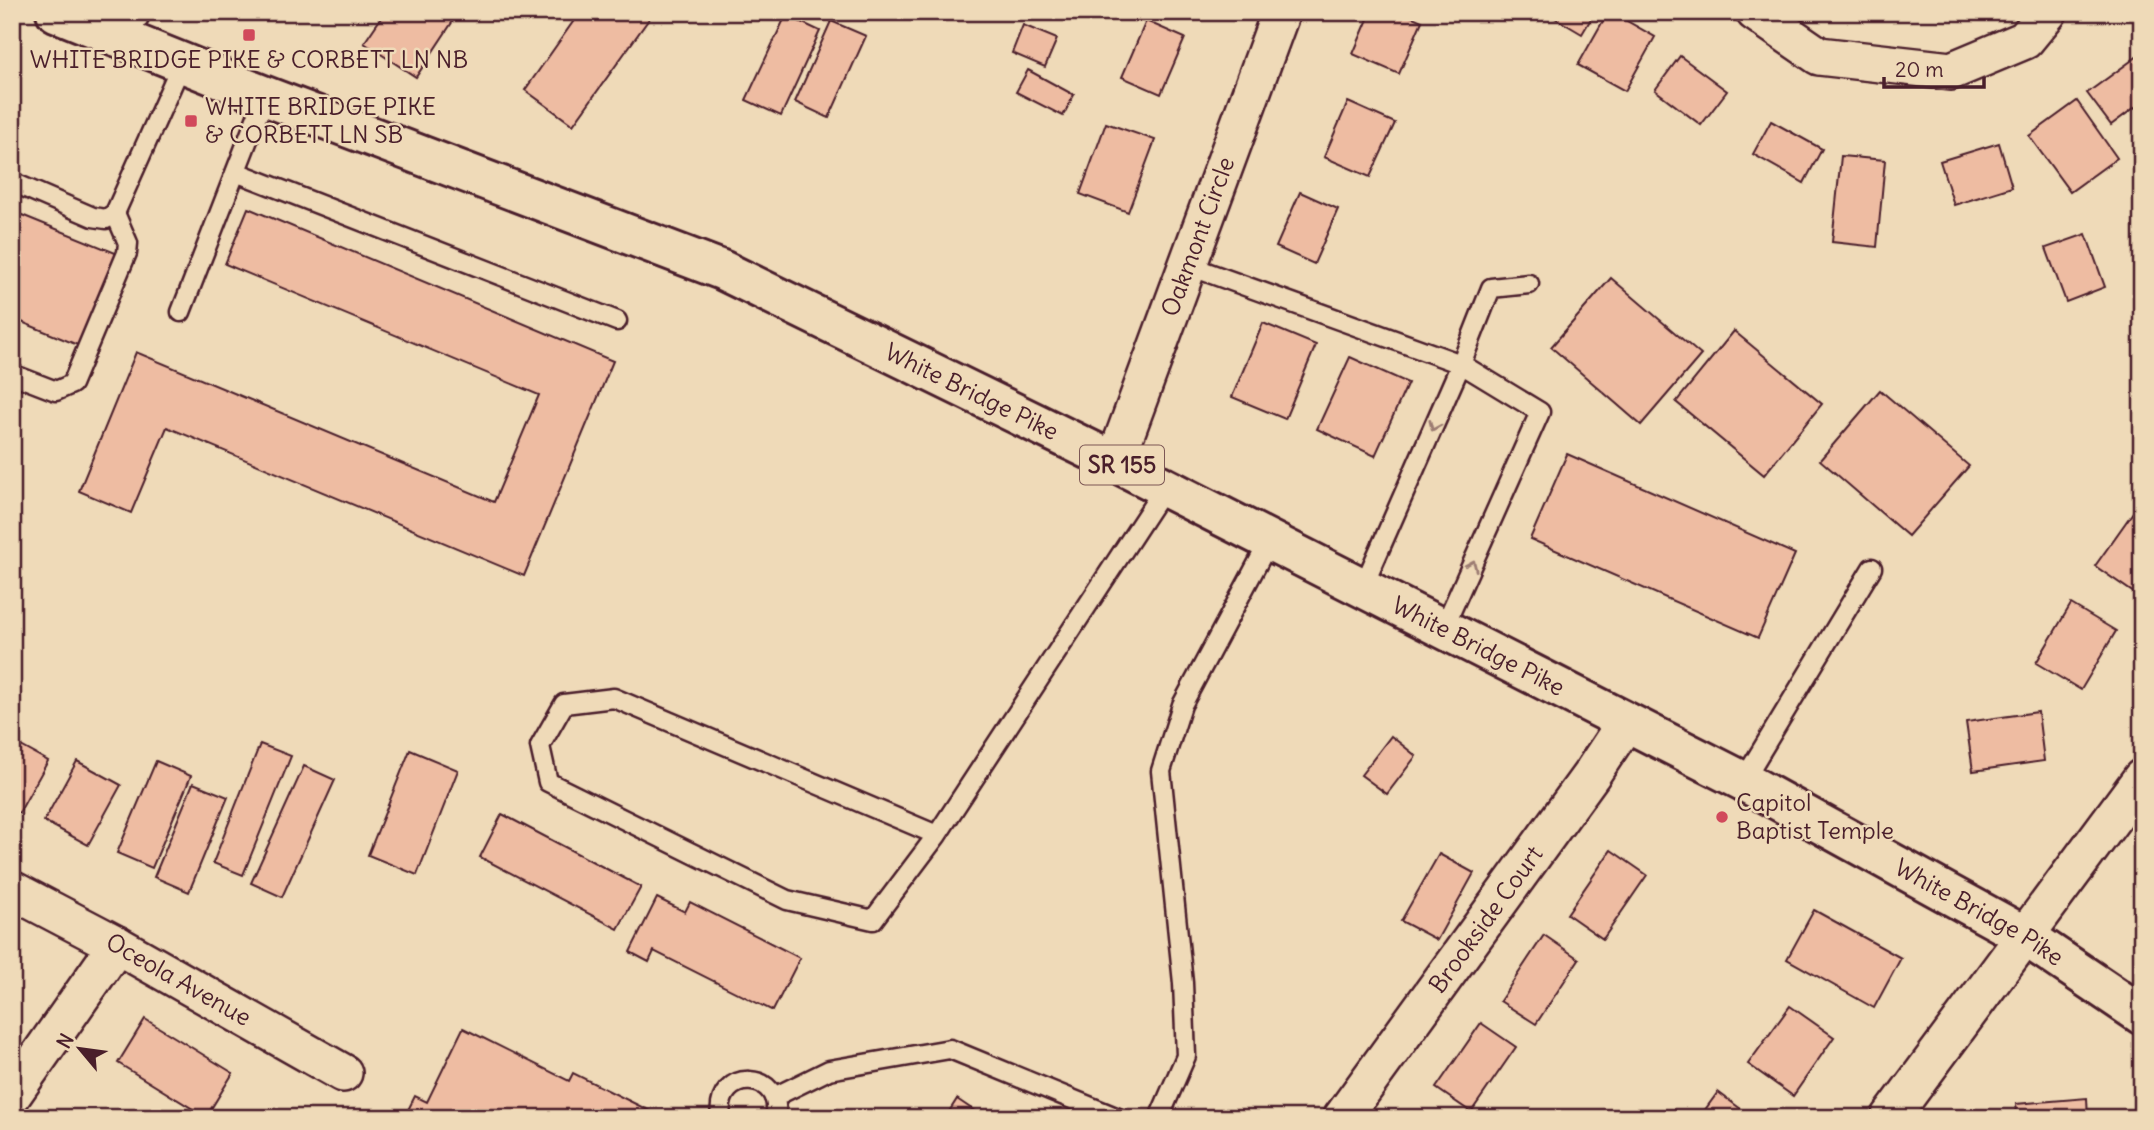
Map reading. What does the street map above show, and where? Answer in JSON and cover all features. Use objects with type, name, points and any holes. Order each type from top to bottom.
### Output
[{"type":"main road","name":"White Bridge Pike","points":[[56,12],[124,25],[182,63],[722,270],[1165,487],[1743,781],[2025,936],[2142,1015]]},
{"type":"street","name":"Oakmont Circle","points":[[1115,462],[1281,12]]},
{"type":"street","points":[[1755,12],[1819,56],[1951,71],[2025,40],[2048,12]]},
{"type":"street","name":"Brookside Court","points":[[1342,1118],[1583,786],[1626,722]]},
{"type":"street","points":[[1890,1118],[2142,778]]},
{"type":"street","name":"Oceola Avenue","points":[[12,890],[117,945],[342,1073]]},
{"type":"street","points":[[12,1095],[117,945]]},
{"type":"lane","points":[[12,182],[93,217],[106,219],[116,213],[182,63]]},
{"type":"lane","points":[[181,312],[265,96]]},
{"type":"lane","points":[[236,172],[618,321]]},
{"type":"lane","points":[[12,374],[56,391],[72,384],[127,253],[128,243],[116,213]]},
{"type":"lane","points":[[1187,265],[1461,364],[1540,412],[1444,628]]},
{"type":"lane","points":[[1363,587],[1461,364],[1491,288],[1530,284]]},
{"type":"lane","points":[[937,835],[614,698],[564,704],[540,746],[548,782],[787,900],[873,920],[937,835],[1165,487]]},
{"type":"lane","points":[[1159,1118],[1186,1056],[1183,984],[1161,771],[1182,705],[1270,540]]},
{"type":"lane","points":[[1743,781],[1872,568]]},
{"type":"lane","points":[[774,1097],[829,1070],[950,1049],[1118,1118]]},
{"type":"lane","points":[[721,1118],[719,1108],[726,1090],[742,1080],[752,1080],[769,1088],[777,1106],[775,1118]]},
{"type":"building","points":[[385,12],[459,12],[416,77],[364,43]]},
{"type":"building","points":[[580,12],[654,12],[573,125],[525,90]]},
{"type":"building","points":[[1371,12],[1401,12],[1422,21],[1399,74],[1353,54]]},
{"type":"building","points":[[1545,12],[1595,12],[1582,34]]},
{"type":"building","points":[[1608,12],[1655,37],[1625,91],[1578,65]]},
{"type":"building","points":[[786,15],[820,31],[781,116],[746,100]]},
{"type":"building","points":[[831,21],[866,36],[829,118],[795,102]]},
{"type":"building","points":[[1146,21],[1185,38],[1161,94],[1122,77]]},
{"type":"building","points":[[1023,25],[1057,39],[1045,67],[1012,53]]},
{"type":"building","points":[[2142,53],[2142,102],[2111,125],[2087,93]]},
{"type":"building","points":[[1680,56],[1727,91],[1701,125],[1655,90]]},
{"type":"building","points":[[1028,70],[1074,95],[1063,116],[1016,92]]},
{"type":"building","points":[[2077,101],[2117,158],[2070,192],[2029,136]]},
{"type":"building","points":[[1348,102],[1395,123],[1370,177],[1324,157]]},
{"type":"building","points":[[1771,121],[1822,149],[1804,183],[1753,154]]},
{"type":"building","points":[[1106,123],[1155,140],[1128,212],[1080,194]]},
{"type":"building","points":[[1999,143],[2012,187],[1954,205],[1940,161]]},
{"type":"building","points":[[1841,156],[1885,160],[1877,247],[1832,242]]},
{"type":"building","points":[[1300,192],[1338,209],[1314,264],[1276,247]]},
{"type":"building","points":[[248,208],[613,361],[524,576],[167,427],[131,513],[79,491],[136,352],[494,502],[539,395],[225,264]]},
{"type":"building","points":[[12,211],[118,254],[80,346],[12,318]]},
{"type":"building","points":[[2086,234],[2105,287],[2066,302],[2046,248]]},
{"type":"building","points":[[1611,278],[1701,355],[1641,425],[1551,347]]},
{"type":"building","points":[[1263,323],[1316,345],[1285,419],[1232,397]]},
{"type":"building","points":[[1734,331],[1822,404],[1764,475],[1676,402]]},
{"type":"building","points":[[1350,357],[1408,383],[1375,456],[1317,429]]},
{"type":"building","points":[[1880,390],[1969,466],[1908,536],[1820,460]]},
{"type":"building","points":[[1567,454],[1795,554],[1758,638],[1530,539]]},
{"type":"building","points":[[2136,508],[2142,513],[2142,588],[2137,595],[2095,566]]},
{"type":"building","points":[[2071,604],[2116,631],[2081,690],[2036,663]]},
{"type":"building","points":[[2038,712],[2044,761],[1973,771],[1966,722]]},
{"type":"building","points":[[1391,736],[1416,756],[1387,794],[1361,775]]},
{"type":"building","points":[[12,741],[48,761],[19,813],[12,810]]},
{"type":"building","points":[[260,744],[291,756],[243,875],[213,863]]},
{"type":"building","points":[[410,750],[458,770],[417,875],[368,855]]},
{"type":"building","points":[[77,761],[121,785],[88,845],[44,821]]},
{"type":"building","points":[[156,761],[191,776],[152,868],[117,853]]},
{"type":"building","points":[[304,766],[335,780],[282,897],[251,883]]},
{"type":"building","points":[[193,783],[228,797],[189,892],[154,877]]},
{"type":"building","points":[[502,814],[641,887],[618,929],[480,857]]},
{"type":"building","points":[[1611,850],[1647,875],[1603,939],[1567,914]]},
{"type":"building","points":[[1439,854],[1474,873],[1437,940],[1401,921]]},
{"type":"building","points":[[657,898],[685,912],[690,902],[800,958],[773,1011],[654,951],[649,962],[630,952]]},
{"type":"building","points":[[1814,910],[1901,958],[1874,1008],[1787,959]]},
{"type":"building","points":[[1544,935],[1579,959],[1536,1024],[1500,1001]]},
{"type":"building","points":[[1790,1006],[1834,1037],[1793,1096],[1748,1064]]},
{"type":"building","points":[[145,1019],[233,1073],[206,1117],[118,1063]]},
{"type":"building","points":[[1481,1023],[1516,1047],[1471,1112],[1436,1088]]},
{"type":"building","points":[[463,1028],[569,1081],[573,1073],[664,1118],[404,1118],[415,1096],[427,1102]]},
{"type":"building","points":[[1718,1092],[1753,1118],[1699,1118]]},
{"type":"building","points":[[2087,1098],[2088,1118],[2017,1118],[2016,1104]]},
{"type":"building","points":[[957,1099],[985,1118],[945,1118]]},
{"type":"place","name":"WHITE BRIDGE PIKE & CORBETT LN NB","points":[[249,35]]},
{"type":"place","name":"WHITE BRIDGE PIKE & CORBETT LN SB","points":[[191,121]]},
{"type":"place","name":"Capitol Baptist Temple","points":[[1722,817]]}]
